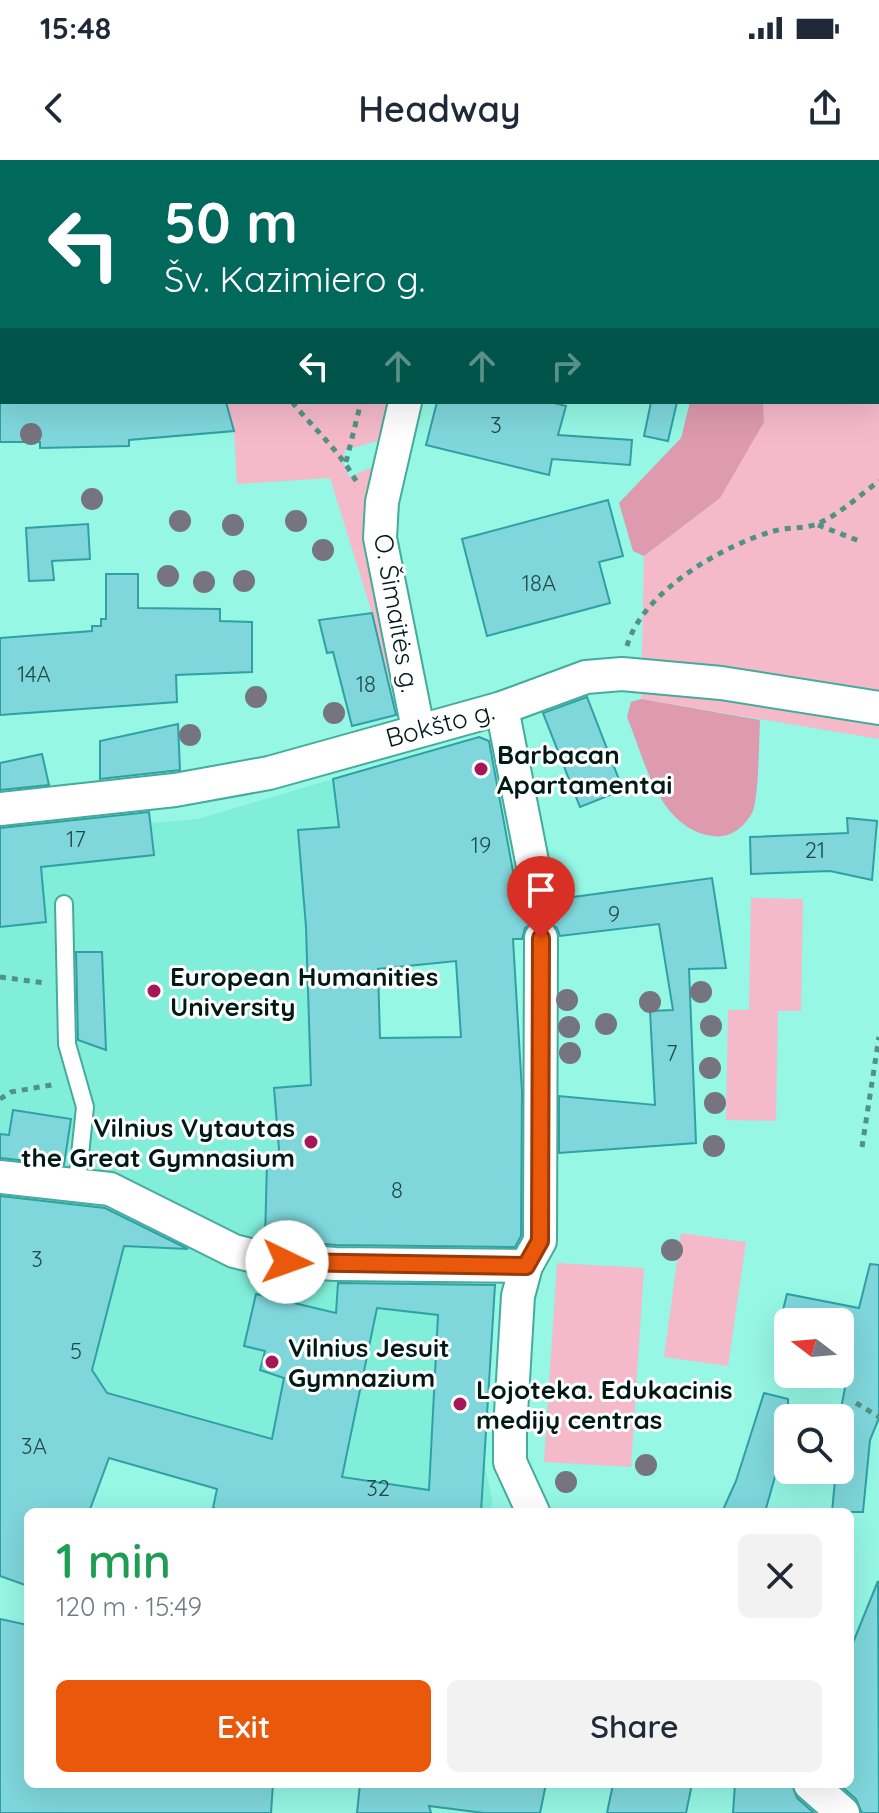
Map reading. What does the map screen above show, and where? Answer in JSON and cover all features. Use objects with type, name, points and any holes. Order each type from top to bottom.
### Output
[{"type":"street","name":"O. Šimaitės g.","points":[[404,404],[382,502],[380,538],[418,729]]},
{"type":"street","name":"Bokšto g.","points":[[0,809],[229,781],[269,773],[502,708],[586,677],[622,674],[803,694],[879,708]]},
{"type":"street","points":[[502,708],[540,902]]},
{"type":"street","points":[[531,1508],[510,1462],[518,1296],[526,1266],[540,1241],[541,938]]},
{"type":"street","points":[[0,1177],[110,1189],[234,1251],[262,1258],[335,1264],[526,1266]]},
{"type":"street","points":[[815,1788],[843,1813]]},
{"type":"lane","points":[[64,904],[67,1044],[85,1107],[77,1183]]},
{"type":"path","points":[[294,404],[346,463],[361,404]]},
{"type":"path","points":[[622,674],[630,635],[667,589],[717,555],[775,530],[817,524],[879,481]]},
{"type":"path","points":[[817,524],[862,542]]},
{"type":"path","points":[[0,977],[66,986]]},
{"type":"path","points":[[862,1147],[879,1037]]},
{"type":"path","points":[[0,1099],[11,1092],[78,1080]]},
{"type":"path","points":[[856,1403],[879,1417]]},
{"type":"shaded area","points":[[227,404],[387,404],[378,441],[345,450],[343,462],[349,477],[370,468],[378,470],[404,711],[398,714],[372,613],[330,478],[237,484],[234,431]]},
{"type":"shaded area","points":[[690,404],[763,404],[764,422],[720,498],[644,556],[633,551],[619,503],[681,438]]},
{"type":"shaded area","points":[[763,404],[879,404],[879,739],[641,699],[644,556],[720,498],[763,422]]},
{"type":"shaded area","points":[[641,699],[760,720],[754,806],[740,828],[724,836],[712,836],[678,820],[666,806],[656,790],[627,717],[631,702]]},
{"type":"shaded area","points":[[333,779],[339,827],[306,927],[311,1076],[520,1070],[527,1247],[328,1256],[263,1253],[90,1173],[64,1167],[63,1173],[0,1164],[0,819],[148,804],[151,823],[198,819]]},
{"type":"shaded area","points":[[751,898],[803,899],[801,1011],[778,1011],[776,1121],[726,1120],[728,1010],[749,1010]]},
{"type":"shaded area","name":"Vilnius Jesuit Gymnazium","points":[[0,1194],[55,1199],[87,1196],[201,1251],[273,1274],[310,1279],[388,1278],[495,1285],[484,1463],[491,1508],[213,1508],[217,1489],[0,1319]]},
{"type":"shaded area","points":[[681,1233],[746,1242],[728,1366],[664,1357]]},
{"type":"shaded area","points":[[557,1263],[644,1268],[631,1467],[544,1462]]},
{"type":"building","points":[[0,404],[227,404],[234,431],[129,440],[129,446],[40,448],[40,442],[0,442]]},
{"type":"building","points":[[436,404],[558,404],[566,406],[558,435],[632,440],[630,465],[552,459],[549,475],[426,445]]},
{"type":"building","points":[[651,404],[677,404],[668,441],[644,436]]},
{"type":"building","points":[[608,500],[623,556],[599,562],[610,603],[487,636],[462,539]]},
{"type":"building","points":[[88,524],[90,559],[52,561],[54,580],[29,581],[26,528]]},
{"type":"building","points":[[106,574],[138,574],[138,608],[220,609],[220,621],[252,622],[252,672],[176,675],[177,702],[0,715],[0,638],[92,631],[92,626],[101,626],[101,619],[106,619]]},
{"type":"building","points":[[372,613],[396,715],[352,726],[333,652],[327,653],[319,620]]},
{"type":"building","points":[[587,697],[623,790],[580,807],[543,713]]},
{"type":"building","points":[[178,724],[180,770],[100,779],[100,741]]},
{"type":"building","points":[[479,737],[489,741],[519,904],[526,915],[536,920],[525,928],[522,939],[513,939],[522,1091],[521,1236],[515,1247],[336,1245],[265,1239],[267,1163],[280,1162],[274,1088],[311,1085],[306,927],[298,830],[339,827],[333,779]],"holes":[[[456,961],[461,1037],[380,1038],[378,969]]]},
{"type":"building","points":[[42,754],[49,785],[0,790],[0,763]]},
{"type":"building","points":[[149,812],[154,855],[41,867],[46,922],[0,927],[0,828]]},
{"type":"building","points":[[847,818],[877,821],[872,880],[830,871],[751,874],[750,837],[848,833]]},
{"type":"building","points":[[712,878],[726,968],[689,969],[696,1143],[559,1153],[559,1096],[655,1105],[650,1011],[673,1010],[659,924],[560,936],[557,928],[545,920],[558,909],[559,899]]},
{"type":"building","points":[[76,952],[102,952],[106,1050],[78,1040]]},
{"type":"building","points":[[13,1110],[71,1119],[64,1165],[0,1158],[0,1134],[9,1135]]},
{"type":"building","name":"Vilnius Jesuit Gymnazium","points":[[0,1196],[105,1208],[188,1249],[124,1246],[92,1370],[107,1393],[272,1439],[284,1378],[260,1370],[265,1351],[244,1346],[256,1294],[336,1313],[338,1283],[495,1285],[481,1508],[213,1508],[217,1489],[109,1458],[90,1508],[24,1508],[24,1585],[0,1576]],"holes":[[[377,1308],[438,1315],[429,1490],[342,1477]]]},
{"type":"building","points":[[870,1264],[879,1265],[879,1418],[870,1440],[863,1512],[854,1512],[854,1508],[832,1508],[835,1484],[854,1484],[854,1404],[842,1404],[845,1388],[854,1388],[854,1308],[784,1308],[787,1294],[859,1308]]},
{"type":"building","points":[[764,1393],[788,1399],[788,1404],[774,1404],[774,1480],[766,1508],[724,1508],[736,1481]]},
{"type":"building","points":[[878,1581],[879,1813],[862,1813],[856,1799],[844,1788],[854,1788],[854,1640]]},
{"type":"building","points":[[0,1619],[24,1624],[24,1788],[273,1788],[271,1813],[0,1813]]},
{"type":"building","points":[[360,1788],[545,1788],[540,1813],[484,1813],[429,1806],[431,1813],[357,1813]]},
{"type":"building","points":[[612,1788],[691,1788],[686,1813],[607,1813]]},
{"type":"building","points":[[735,1788],[793,1788],[797,1798],[814,1813],[733,1813]]},
{"type":"place","name":"Barbacan Apartamentai","points":[[481,769]]},
{"type":"place","name":"European Humanities University","points":[[154,991]]},
{"type":"place","name":"Vilnius Vytautas the Great Gymnasium","points":[[311,1142]]},
{"type":"place","name":"Vilnius Jesuit Gymnazium","points":[[272,1362]]},
{"type":"place","name":"Lojoteka. Edukacinis medijų centras","points":[[460,1404]]},
{"type":"route","points":[[287,1262],[526,1266],[540,1241],[541,938]]}]
